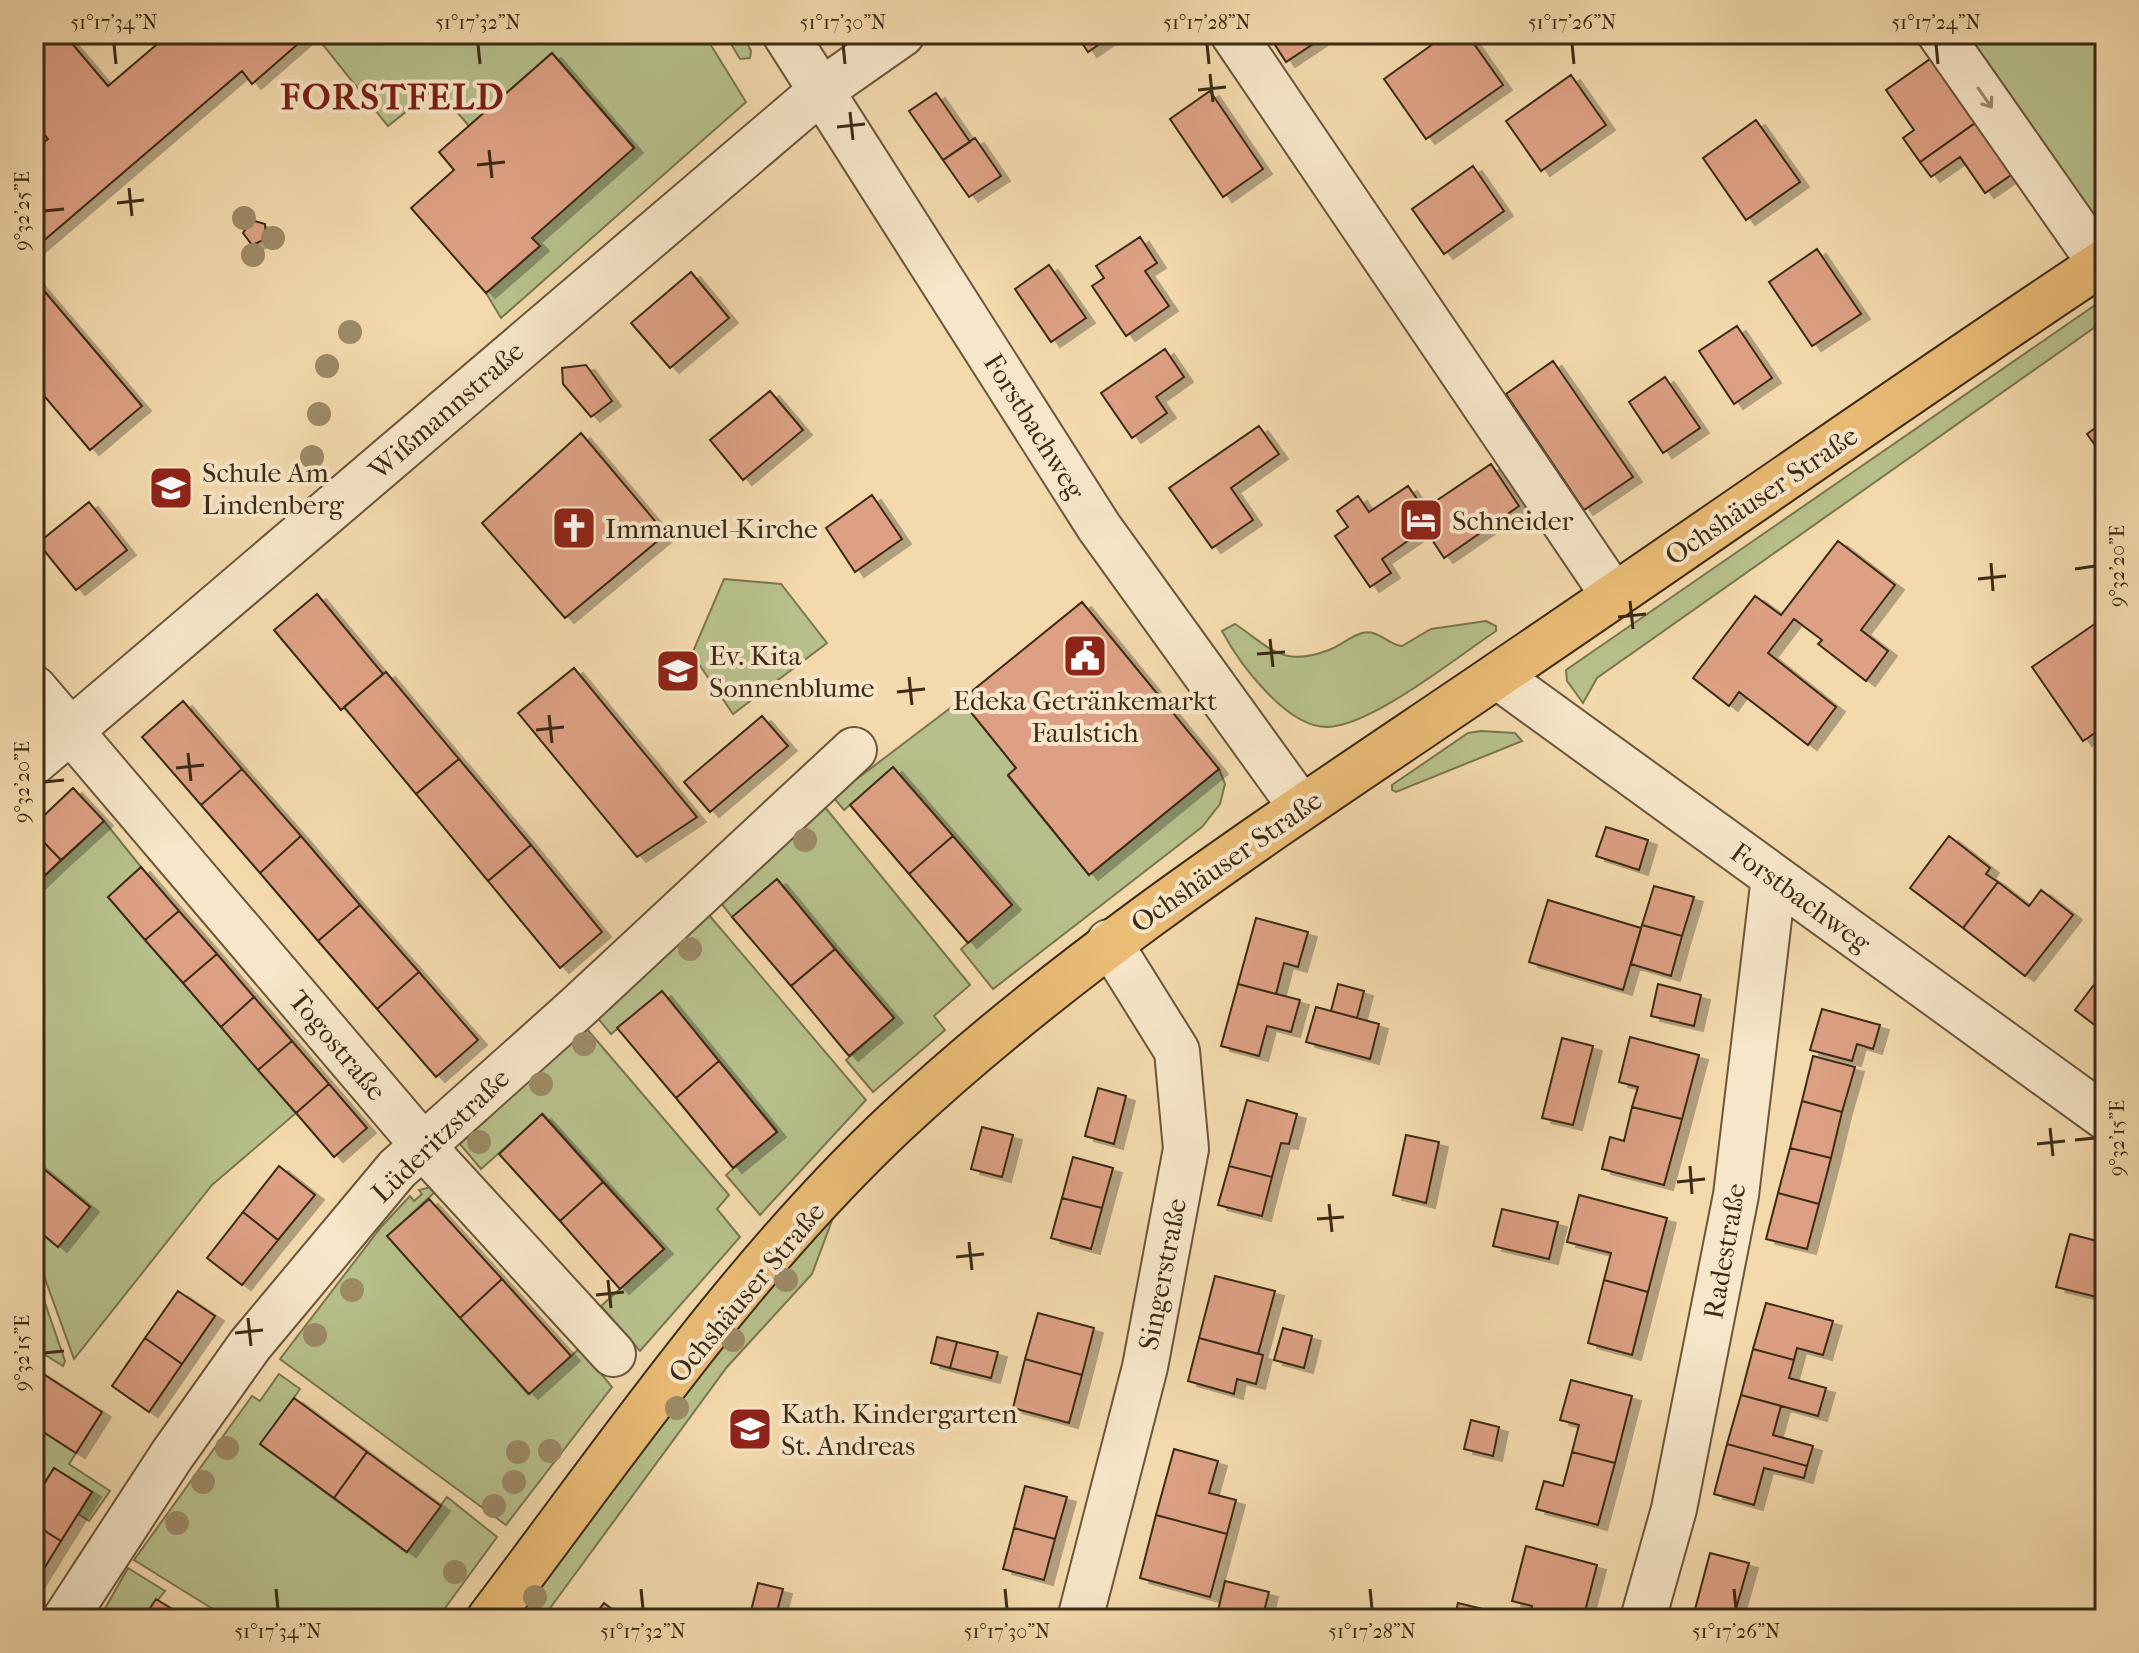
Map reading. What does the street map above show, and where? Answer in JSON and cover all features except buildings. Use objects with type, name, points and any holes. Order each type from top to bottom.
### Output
[{"type":"main road","name":"Ochshäuser Straße","points":[[489,1619],[655,1400],[779,1247],[894,1124],[1109,942],[1301,807],[2104,265]]},
{"type":"street","name":"Forstbachweg","points":[[785,34],[1099,527],[1301,807]]},
{"type":"street","name":"Wißmannstraße","points":[[34,762],[822,90],[902,34]]},
{"type":"street","points":[[1233,34],[1614,596]]},
{"type":"street","points":[[1940,34],[2104,265]]},
{"type":"street","name":"Forstbachweg","points":[[1497,676],[2105,1117]]},
{"type":"street","name":"Togostraße","points":[[34,688],[424,1146],[613,1354]]},
{"type":"street","name":"Lüderitzstraße","points":[[65,1619],[172,1455],[250,1345],[397,1169],[854,750]]},
{"type":"street","name":"Radestraße","points":[[1643,1619],[1674,1509],[1736,1195],[1774,877]]},
{"type":"street","name":"Singerstraße","points":[[1080,1619],[1145,1367],[1186,1149],[1177,1051],[1109,942]]},
{"type":"green space","points":[[704,34],[746,102],[501,318],[486,293],[539,247],[532,238],[634,147],[552,53],[469,126],[436,88],[388,126],[316,36]]},
{"type":"green space","points":[[725,34],[743,34],[751,51],[750,58],[740,59]]},
{"type":"green space","points":[[1960,34],[2105,34],[2105,211],[2090,220]]},
{"type":"green space","points":[[2101,301],[2105,320],[1597,678],[1583,703],[1567,681],[1566,670]]},
{"type":"green space","points":[[724,579],[781,584],[827,643],[733,714],[692,654]]},
{"type":"green space","points":[[1486,621],[1496,626],[1496,631],[1413,689],[1366,716],[1327,727],[1311,724],[1280,705],[1240,660],[1222,631],[1235,624],[1268,648],[1300,657],[1329,650],[1362,633],[1373,633],[1402,646],[1431,629]]},
{"type":"green space","points":[[961,700],[1016,768],[1008,776],[1089,875],[1219,769],[1225,784],[1220,804],[1202,827],[993,989],[961,949],[1011,905],[893,768],[844,810],[833,797]]},
{"type":"green space","points":[[1468,733],[1515,733],[1522,741],[1396,792],[1392,790],[1392,785]]},
{"type":"green space","points":[[824,806],[970,985],[934,1016],[945,1030],[873,1092],[846,1060],[894,1018],[777,880],[732,917],[722,904]]},
{"type":"green space","points":[[104,821],[141,867],[108,897],[296,1113],[212,1185],[74,1359],[34,1248],[36,1229],[58,1247],[90,1207],[34,1161],[34,886]]},
{"type":"green space","points":[[709,915],[866,1100],[760,1215],[726,1175],[777,1131],[662,992],[611,1034],[596,1016]]},
{"type":"green space","points":[[586,1028],[729,1195],[717,1209],[740,1237],[640,1351],[601,1306],[664,1249],[543,1114],[481,1169],[460,1144]]},
{"type":"green space","points":[[438,1189],[388,1236],[528,1394],[580,1348],[612,1387],[506,1525],[280,1359],[381,1227],[410,1196],[414,1201],[422,1194],[419,1190]]},
{"type":"green space","points":[[834,1215],[812,1274],[727,1367],[542,1619],[508,1619],[717,1350]]},
{"type":"green space","points":[[34,1271],[65,1361],[63,1366],[34,1348]]},
{"type":"green space","points":[[279,1374],[300,1389],[261,1445],[406,1552],[447,1497],[497,1537],[437,1619],[229,1619],[134,1560],[252,1396],[260,1401]]},
{"type":"green space","points":[[34,1426],[76,1453],[69,1464],[110,1491],[89,1521],[78,1514],[92,1492],[54,1468],[34,1500]]},
{"type":"green space","points":[[128,1568],[165,1591],[143,1619],[99,1619]]},
{"type":"place","name":"Schule Am Lindenberg","points":[[171,488]]},
{"type":"place","name":"Schneider","points":[[1421,520]]},
{"type":"place","name":"Immanuel-Kirche","points":[[574,528]]},
{"type":"place","name":"Edeka Getränkemarkt Faulstich","points":[[1085,656]]},
{"type":"place","name":"Ev. Kita Sonnenblume","points":[[678,671]]},
{"type":"place","name":"Kath. Kindergarten St. Andreas","points":[[750,1429]]},
{"type":"district","name":"FORSTFELD","points":[[393,96]]}]
